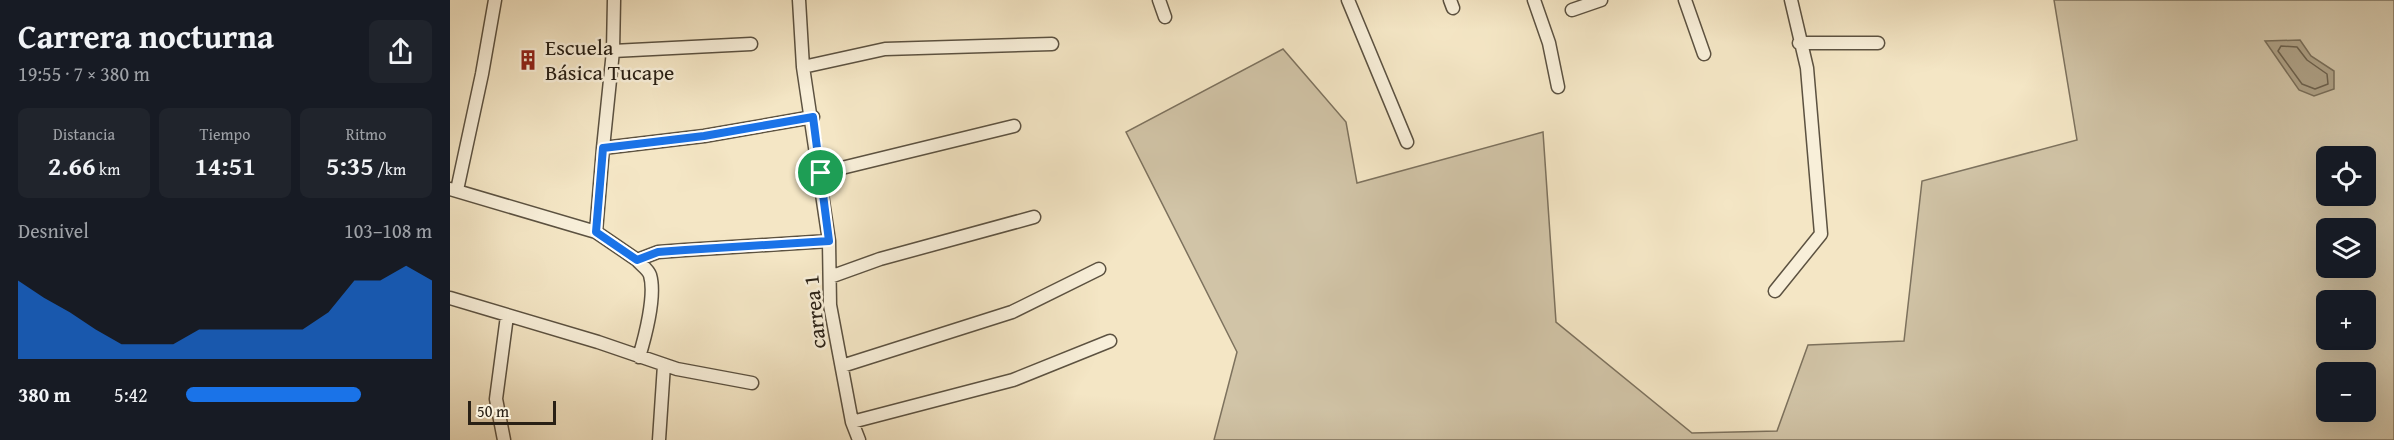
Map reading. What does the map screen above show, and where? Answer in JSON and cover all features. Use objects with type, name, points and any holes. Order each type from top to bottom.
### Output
[{"type":"street","points":[[495,0],[482,74],[453,190],[596,232],[637,260],[649,273],[651,289],[645,337],[639,357]]},
{"type":"street","points":[[596,232],[613,51],[614,0]]},
{"type":"street","name":"carrea 1","points":[[799,0],[803,67],[813,117],[829,241],[830,305],[852,422],[860,440]]},
{"type":"street","points":[[1160,0],[1165,17]]},
{"type":"street","points":[[1348,0],[1407,142]]},
{"type":"street","points":[[1534,0],[1549,43],[1558,87]]},
{"type":"street","points":[[1572,10],[1601,0]]},
{"type":"street","points":[[1684,0],[1704,54]]},
{"type":"street","points":[[1775,291],[1821,234],[1807,68],[1799,43],[1791,0]]},
{"type":"street","points":[[1799,43],[1878,43]]},
{"type":"street","points":[[613,51],[751,44]]},
{"type":"street","points":[[803,67],[885,49],[1052,44]]},
{"type":"street","points":[[603,148],[704,136],[813,117]]},
{"type":"street","points":[[821,173],[1014,126]]},
{"type":"street","points":[[830,277],[880,260],[1034,216]]},
{"type":"street","points":[[637,260],[658,252],[829,241]]},
{"type":"street","points":[[842,366],[1012,312],[1099,269]]},
{"type":"street","points":[[450,298],[598,342],[664,365],[752,383]]},
{"type":"street","points":[[504,440],[496,399],[507,316]]},
{"type":"street","points":[[852,422],[1013,380],[1110,341]]},
{"type":"street","points":[[659,440],[664,365]]},
{"type":"shaded area","points":[[2054,0],[2394,0],[2394,440],[1214,440],[1237,352],[1126,132],[1283,49],[1346,122],[1357,183],[1543,132],[1556,322],[1692,433],[1777,431],[1808,345],[1904,341],[1922,181],[2077,140]]},
{"type":"water","points":[[2300,40],[2311,56],[2334,71],[2334,89],[2314,96],[2299,90],[2265,41]]},
{"type":"place","name":"Escuela Básica Tucape","points":[[528,60]]},
{"type":"route","points":[[813,117],[821,173],[829,241],[658,252],[637,260],[596,232],[603,148],[704,136],[813,117]]}]
